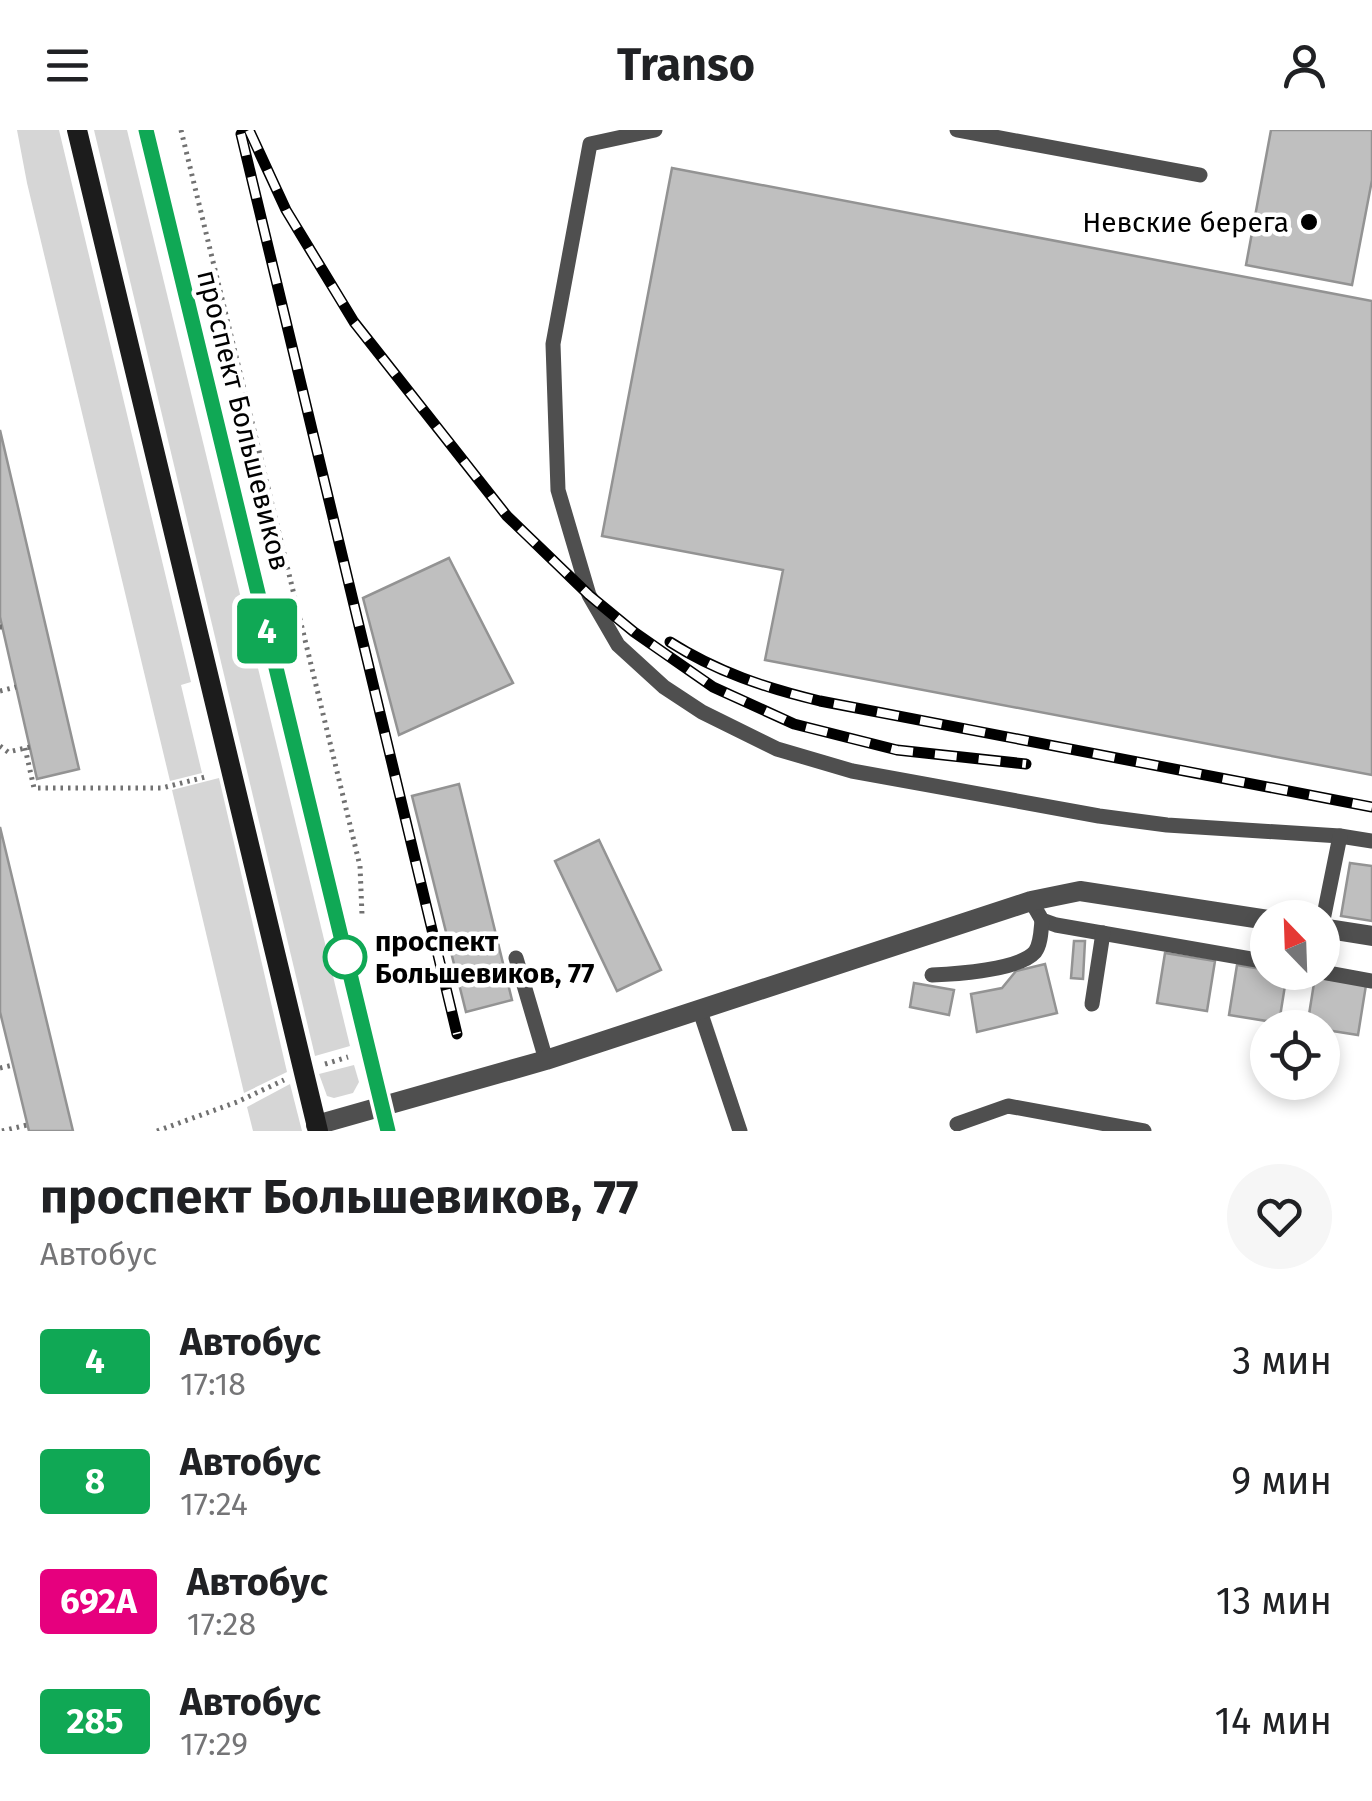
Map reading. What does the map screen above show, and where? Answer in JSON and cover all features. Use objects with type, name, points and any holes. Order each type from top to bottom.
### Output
[{"type":"main road","points":[[77,130],[317,1128]]},
{"type":"main road","name":"проспект Большевиков","points":[[146,130],[388,1131]]},
{"type":"street","points":[[317,1128],[546,1060],[1031,901],[1080,891],[1250,917]]},
{"type":"street","points":[[1340,930],[1372,936]]},
{"type":"lane","points":[[655,130],[590,144],[554,344],[558,490],[589,595],[618,645],[664,687],[702,712],[777,749],[852,771],[1099,816],[1372,841]]},
{"type":"lane","points":[[957,130],[1200,175]]},
{"type":"lane","points":[[1055,148],[1059,130]]},
{"type":"lane","points":[[1327,900],[1340,836]]},
{"type":"lane","points":[[932,975],[977,973],[1031,956],[1038,947],[1042,920],[1031,901]]},
{"type":"lane","points":[[1042,920],[1250,959]]},
{"type":"lane","points":[[1092,1004],[1103,934]]},
{"type":"lane","points":[[516,958],[546,1060]]},
{"type":"lane","points":[[1340,975],[1372,981]]},
{"type":"lane","points":[[699,1008],[740,1131]]},
{"type":"lane","points":[[956,1124],[1008,1106],[1144,1131]]},
{"type":"path","points":[[181,130],[360,866],[362,931]]},
{"type":"path","points":[[0,691],[16,687]]},
{"type":"path","points":[[0,746],[8,752],[27,748],[34,788],[162,788],[210,776],[206,759]]},
{"type":"path","points":[[318,1067],[355,1055]]},
{"type":"path","points":[[0,1068],[13,1065]]},
{"type":"path","points":[[157,1131],[289,1078]]},
{"type":"path","points":[[2,1131],[27,1125]]},
{"type":"shaded area","points":[[17,130],[59,130],[191,682],[181,685],[202,773],[170,781]]},
{"type":"shaded area","points":[[94,130],[127,130],[350,1046],[315,1056]]},
{"type":"shaded area","points":[[219,778],[287,1072],[244,1093],[172,790]]},
{"type":"shaded area","points":[[354,1065],[359,1082],[353,1093],[327,1096],[319,1074]]},
{"type":"shaded area","points":[[290,1084],[302,1131],[253,1131],[247,1107]]},
{"type":"building","name":"Невские берега","points":[[1271,130],[1372,130],[1372,180],[1352,285],[1246,265]]},
{"type":"building","points":[[672,168],[1372,301],[1372,775],[765,660],[783,570],[602,536]]},
{"type":"building","points":[[0,430],[79,769],[37,779],[0,617]]},
{"type":"building","points":[[449,558],[513,683],[399,735],[363,598]]},
{"type":"building","points":[[459,784],[512,1000],[466,1012],[412,796]]},
{"type":"building","points":[[0,827],[73,1131],[29,1131],[0,1012]]},
{"type":"building","points":[[599,840],[661,970],[617,991],[555,861]]},
{"type":"building","points":[[1350,863],[1372,866],[1372,921],[1341,916]]},
{"type":"building","points":[[1074,941],[1085,941],[1083,979],[1071,978]]},
{"type":"building","points":[[1165,953],[1215,961],[1207,1011],[1157,1003]]},
{"type":"building","points":[[1045,964],[1057,1013],[977,1032],[971,994],[1002,988],[1016,971]]},
{"type":"building","points":[[1237,965],[1250,967],[1250,990],[1284,990],[1281,1010],[1250,1010],[1250,1018],[1229,1015]]},
{"type":"building","points":[[1340,981],[1366,985],[1358,1035],[1340,1032],[1340,1010],[1310,1010],[1313,990],[1340,990]]},
{"type":"building","points":[[914,983],[954,990],[949,1015],[910,1007]]},
{"type":"railway","points":[[249,130],[286,210],[354,322],[507,516],[589,595],[634,632],[713,687],[794,724],[897,750],[1026,764]]},
{"type":"railway","points":[[241,134],[457,1034]]},
{"type":"railway","points":[[670,642],[742,678],[820,701],[1372,807]]},
{"type":"bus line","name":"4","points":[[146,130],[388,1131]]},
{"type":"place","name":"Невские берега","points":[[1309,222]]},
{"type":"place","name":"проспект Большевиков, 77","points":[[345,957]]}]
